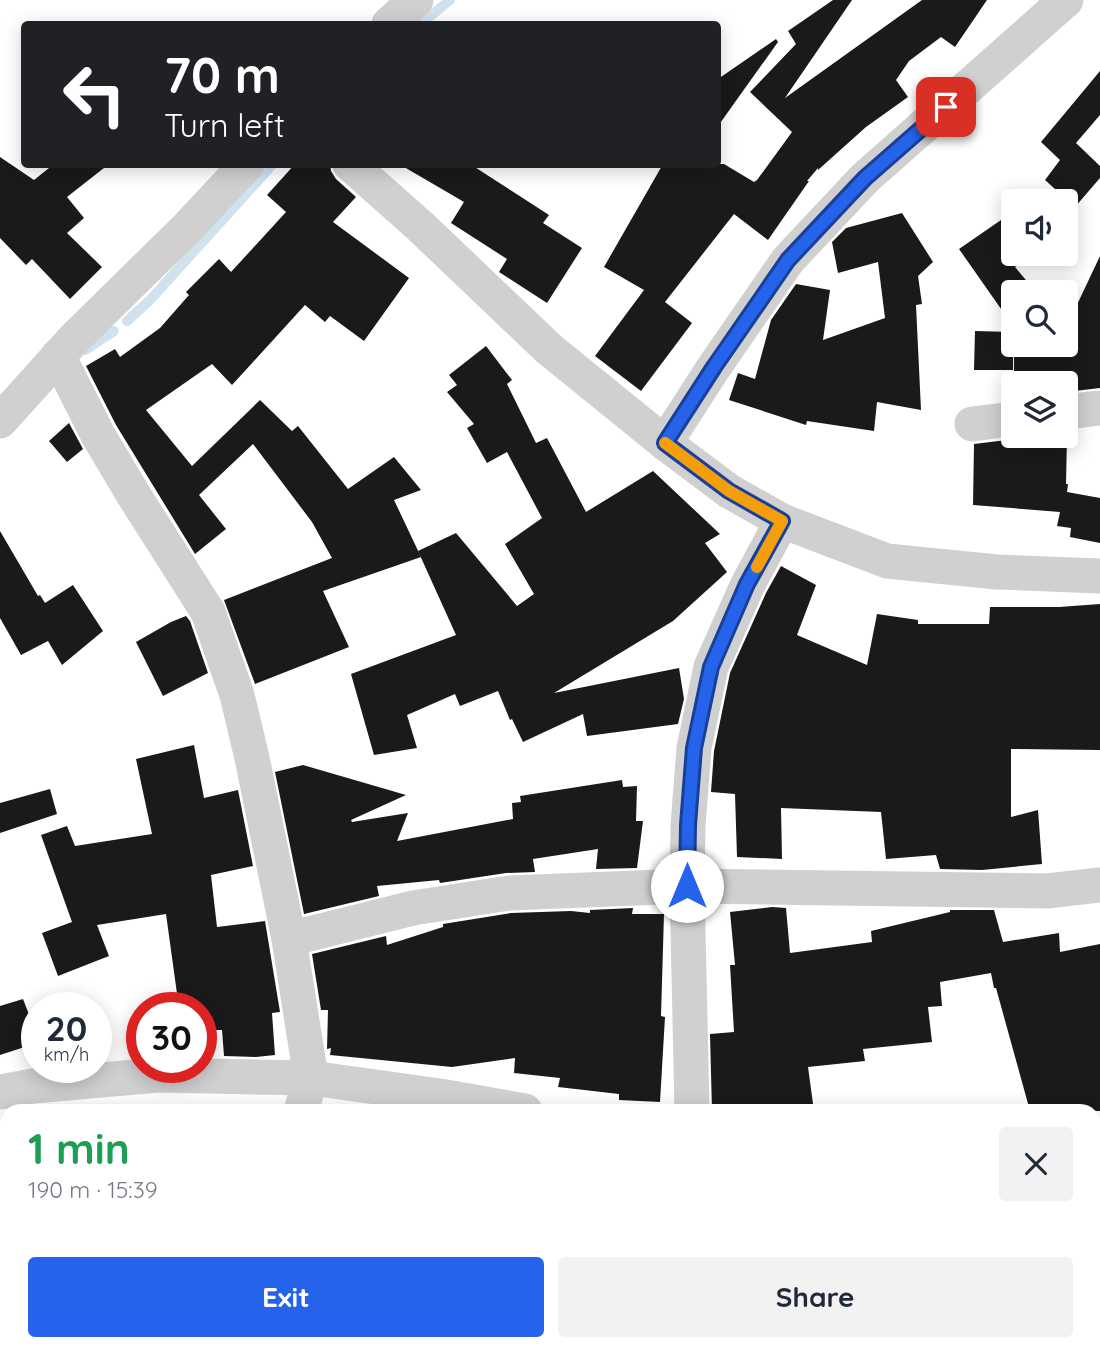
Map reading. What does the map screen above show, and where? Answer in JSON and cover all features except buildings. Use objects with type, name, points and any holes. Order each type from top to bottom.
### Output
[{"type":"street","points":[[392,21],[416,0]]},
{"type":"street","points":[[665,443],[788,260],[865,178],[1066,0]]},
{"type":"street","points":[[0,421],[58,356],[243,168]]},
{"type":"street","points":[[355,168],[421,226],[549,349],[729,491],[782,521],[887,562],[997,572],[1100,576]]},
{"type":"street","points":[[58,356],[98,436],[208,612],[237,695],[289,939],[311,1078],[303,1104]]},
{"type":"street","points":[[1078,411],[1100,408]]},
{"type":"street","points":[[972,424],[1001,420]]},
{"type":"street","points":[[692,1104],[687,886],[694,748],[711,667],[747,584],[782,521]]},
{"type":"street","points":[[289,939],[413,908],[509,892],[687,886],[1046,891],[1100,885]]},
{"type":"street","points":[[0,1092],[33,1086],[158,1075],[311,1078],[485,1104]]},
{"type":"waterway","points":[[425,21],[450,0]]},
{"type":"waterway","points":[[127,321],[150,300],[269,168]]},
{"type":"waterway","points":[[85,350],[114,331]]},
{"type":"slow traffic","points":[[665,443],[729,491],[782,521],[757,567]]},
{"type":"route","points":[[687,886],[694,748],[711,667],[747,584],[782,521],[729,491],[665,443],[788,260],[865,178],[946,107]]}]
